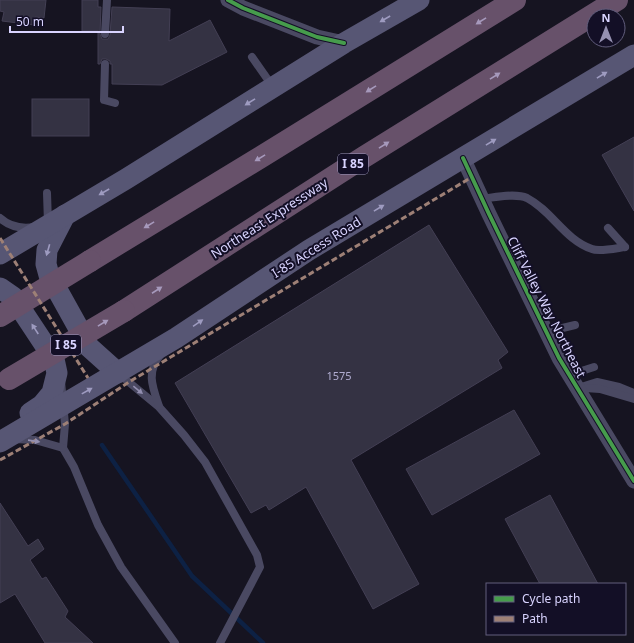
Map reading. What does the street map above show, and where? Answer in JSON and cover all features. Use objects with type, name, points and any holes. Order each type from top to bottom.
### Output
[{"type":"highway","points":[[0,316],[268,153],[514,0]]},
{"type":"highway","name":"Northeast Expressway","points":[[5,381],[124,311],[364,157],[617,0]]},
{"type":"main road","points":[[0,254],[126,179],[344,43],[419,0]]},
{"type":"main road","name":"I-85 Access Road","points":[[2,438],[118,373],[176,338],[298,257],[634,55]]},
{"type":"main road","points":[[57,220],[47,250],[46,264],[49,275],[89,347],[118,373]]},
{"type":"main road","points":[[0,288],[13,297],[54,359],[57,373],[52,393],[42,405],[2,438]]},
{"type":"main road","points":[[89,347],[107,354],[125,354],[144,350],[176,338]]},
{"type":"street","points":[[228,0],[243,8],[317,37],[344,43]]},
{"type":"street","name":"Cliff Valley Way Northeast","points":[[464,158],[546,332],[569,375],[634,481]]},
{"type":"lane","points":[[105,34],[107,0]]},
{"type":"lane","points":[[252,57],[274,87]]},
{"type":"lane","points":[[105,64],[104,100],[115,103]]},
{"type":"lane","points":[[0,218],[16,227],[26,228],[57,220],[47,192]]},
{"type":"lane","points":[[482,199],[504,196],[526,198],[551,216],[566,233],[583,245],[593,250],[625,248],[608,228]]},
{"type":"lane","points":[[546,332],[575,325]]},
{"type":"lane","points":[[159,407],[152,388],[151,370],[159,356],[176,338]]},
{"type":"lane","points":[[569,375],[594,367]]},
{"type":"lane","points":[[57,373],[63,383],[65,424],[63,448],[74,467],[98,525],[121,567],[175,643]]},
{"type":"lane","points":[[118,373],[159,407],[184,435],[205,462],[256,552],[260,566],[220,643]]},
{"type":"lane","points":[[578,388],[598,382],[619,387],[634,393]]},
{"type":"lane","points":[[578,388],[600,389],[634,399]]},
{"type":"lane","points":[[2,438],[35,440],[63,448]]},
{"type":"building","points":[[0,0],[46,0],[44,18],[35,17],[34,25],[2,21],[4,12],[0,11]]},
{"type":"building","points":[[82,0],[98,0],[98,7],[101,7],[100,34],[102,39],[108,39],[110,35],[112,7],[170,9],[169,41],[210,20],[227,52],[162,85],[112,84],[112,64],[110,64],[110,61],[102,59],[100,64],[98,64],[98,31],[82,31]]},
{"type":"building","points":[[32,99],[89,99],[89,136],[32,136]]},
{"type":"building","points":[[634,137],[634,211],[602,155]]},
{"type":"building","points":[[429,225],[508,352],[498,360],[502,368],[351,460],[419,584],[373,609],[306,487],[269,510],[266,505],[251,513],[175,383]]},
{"type":"building","points":[[514,410],[540,454],[432,515],[406,469]]},
{"type":"building","points":[[550,495],[597,583],[539,583],[505,519]]},
{"type":"building","points":[[0,503],[28,546],[38,539],[44,549],[30,560],[42,579],[46,577],[68,611],[65,617],[93,643],[45,643],[15,594],[0,603]]},
{"type":"waterway","points":[[102,445],[192,576],[263,643]]},
{"type":"marked path","points":[[0,460],[65,424],[129,382],[472,177]]},
{"type":"marked path","points":[[0,238],[88,378]]},
{"type":"cycle path","points":[[228,0],[243,8],[317,37],[344,43]]},
{"type":"cycle path","points":[[463,158],[559,358],[634,481]]}]
